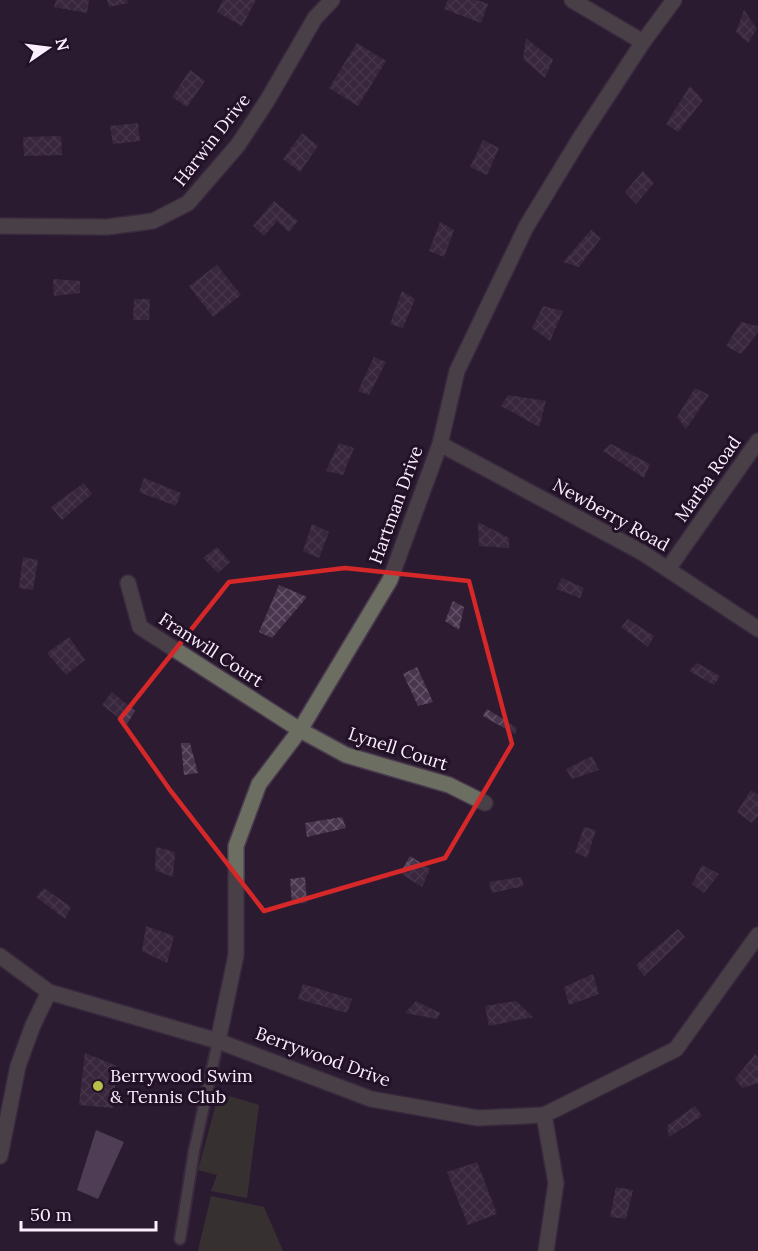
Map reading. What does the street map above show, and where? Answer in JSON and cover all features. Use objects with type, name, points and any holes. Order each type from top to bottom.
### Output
[{"type":"street","name":"Harwin Drive","points":[[0,226],[108,227],[153,221],[188,203],[238,145],[267,101],[315,18],[332,0]]},
{"type":"street","points":[[572,0],[643,42]]},
{"type":"street","name":"Hartman Drive","points":[[218,1041],[236,955],[236,846],[259,784],[300,730],[390,580],[440,444],[458,371],[526,227],[582,135],[643,42],[674,0]]},
{"type":"street","name":"Marba Road","points":[[668,569],[758,441]]},
{"type":"street","name":"Newberry Road","points":[[440,444],[632,547],[758,629]]},
{"type":"street","name":"Franwill Court","points":[[128,583],[140,627],[300,730]]},
{"type":"street","name":"Lynell Court","points":[[300,730],[346,755],[449,785],[485,803]]},
{"type":"street","name":"Berrywood Drive","points":[[0,956],[49,992],[218,1041],[371,1099],[478,1118],[544,1115],[676,1049],[758,934]]},
{"type":"street","points":[[0,1156],[18,1066],[33,1025],[49,992]]},
{"type":"street","points":[[544,1115],[556,1183],[546,1251]]},
{"type":"lane","points":[[180,1239],[194,1151],[218,1041]]},
{"type":"highlighted area","points":[[345,568],[469,581],[512,744],[445,858],[264,911],[170,790],[120,719],[229,582]]},
{"type":"green space","points":[[219,1093],[259,1105],[247,1198],[211,1191],[217,1175],[198,1170]]},
{"type":"green space","points":[[211,1196],[264,1207],[283,1251],[198,1251]]},
{"type":"shaded area","points":[[96,1130],[124,1142],[98,1199],[77,1190]]},
{"type":"building","points":[[56,0],[89,0],[87,13],[54,7]]},
{"type":"building","points":[[107,0],[127,0],[128,3],[109,7]]},
{"type":"building","points":[[223,0],[256,0],[242,26],[217,12]]},
{"type":"building","points":[[448,0],[477,0],[488,4],[481,23],[444,9]]},
{"type":"building","points":[[744,10],[757,29],[748,43],[736,32]]},
{"type":"building","points":[[526,38],[553,60],[545,78],[523,59]]},
{"type":"building","points":[[357,43],[386,61],[358,106],[329,88]]},
{"type":"building","points":[[190,70],[205,81],[187,107],[172,97]]},
{"type":"building","points":[[690,86],[703,100],[678,132],[666,124]]},
{"type":"building","points":[[138,123],[140,141],[113,144],[110,126]]},
{"type":"building","points":[[302,133],[318,146],[300,172],[283,159]]},
{"type":"building","points":[[61,136],[62,155],[24,156],[23,137]]},
{"type":"building","points":[[483,140],[499,148],[487,175],[470,167]]},
{"type":"building","points":[[643,171],[654,183],[636,204],[625,192]]},
{"type":"building","points":[[274,201],[298,221],[289,232],[277,221],[264,236],[253,226]]},
{"type":"building","points":[[440,222],[454,230],[444,257],[429,251]]},
{"type":"building","points":[[591,230],[601,238],[579,267],[563,262]]},
{"type":"building","points":[[217,265],[241,295],[213,317],[189,286]]},
{"type":"building","points":[[53,279],[80,281],[80,293],[54,296]]},
{"type":"building","points":[[402,291],[415,299],[403,328],[390,324]]},
{"type":"building","points":[[134,299],[150,299],[149,320],[133,320]]},
{"type":"building","points":[[543,306],[563,311],[550,341],[532,328]]},
{"type":"building","points":[[741,322],[758,326],[758,332],[741,354],[726,346]]},
{"type":"building","points":[[374,357],[386,362],[369,395],[358,391]]},
{"type":"building","points":[[695,388],[709,395],[686,429],[677,417]]},
{"type":"building","points":[[508,395],[546,401],[539,427],[501,406]]},
{"type":"building","points":[[339,443],[354,448],[343,475],[326,471]]},
{"type":"building","points":[[611,444],[650,464],[644,478],[603,451]]},
{"type":"building","points":[[144,478],[181,493],[176,506],[139,492]]},
{"type":"building","points":[[84,483],[92,494],[62,520],[51,507]]},
{"type":"building","points":[[478,522],[509,538],[509,548],[479,546]]},
{"type":"building","points":[[312,524],[329,532],[319,558],[303,551]]},
{"type":"building","points":[[217,547],[230,562],[218,573],[203,558]]},
{"type":"building","points":[[23,557],[38,560],[33,590],[19,588]]},
{"type":"building","points":[[562,578],[584,588],[580,598],[556,589]]},
{"type":"building","points":[[279,585],[307,597],[272,638],[259,632]]},
{"type":"building","points":[[453,601],[464,607],[459,630],[445,621]]},
{"type":"building","points":[[628,619],[654,636],[648,647],[621,627]]},
{"type":"building","points":[[69,637],[85,660],[66,675],[47,653]]},
{"type":"building","points":[[697,663],[720,676],[714,685],[689,671]]},
{"type":"building","points":[[417,667],[433,702],[418,706],[403,674]]},
{"type":"building","points":[[112,692],[135,711],[127,724],[102,705]]},
{"type":"building","points":[[487,709],[517,728],[515,734],[483,716]]},
{"type":"building","points":[[181,743],[190,743],[198,773],[184,775]]},
{"type":"building","points":[[592,756],[599,770],[572,779],[566,769]]},
{"type":"building","points":[[751,790],[758,795],[758,816],[752,823],[737,812]]},
{"type":"building","points":[[342,817],[346,828],[307,837],[305,823]]},
{"type":"building","points":[[584,827],[596,830],[587,858],[575,852]]},
{"type":"building","points":[[156,847],[175,852],[173,877],[155,870]]},
{"type":"building","points":[[410,856],[430,869],[422,887],[400,873]]},
{"type":"building","points":[[702,865],[719,874],[704,893],[692,884]]},
{"type":"building","points":[[305,877],[307,903],[292,904],[290,879]]},
{"type":"building","points":[[521,877],[524,886],[492,893],[489,882]]},
{"type":"building","points":[[44,888],[71,907],[65,919],[36,897]]},
{"type":"building","points":[[146,926],[174,936],[167,963],[142,951]]},
{"type":"building","points":[[678,929],[685,937],[644,976],[636,965]]},
{"type":"building","points":[[593,974],[599,994],[569,1005],[564,987]]},
{"type":"building","points":[[303,984],[352,999],[347,1013],[298,999]]},
{"type":"building","points":[[416,1001],[440,1013],[437,1019],[405,1013]]},
{"type":"building","points":[[516,1001],[533,1017],[489,1026],[485,1006]]},
{"type":"building","name":"Berrywood Swim & Tennis Club","points":[[85,1053],[117,1066],[113,1108],[79,1105]]},
{"type":"building","points":[[755,1054],[758,1058],[758,1083],[742,1088],[735,1079]]},
{"type":"building","points":[[695,1106],[702,1116],[669,1137],[667,1126]]},
{"type":"building","points":[[477,1162],[497,1214],[468,1225],[447,1172]]},
{"type":"building","points":[[616,1187],[633,1190],[626,1219],[610,1217]]},
{"type":"place","name":"Berrywood Swim & Tennis Club","points":[[98,1086]]}]
